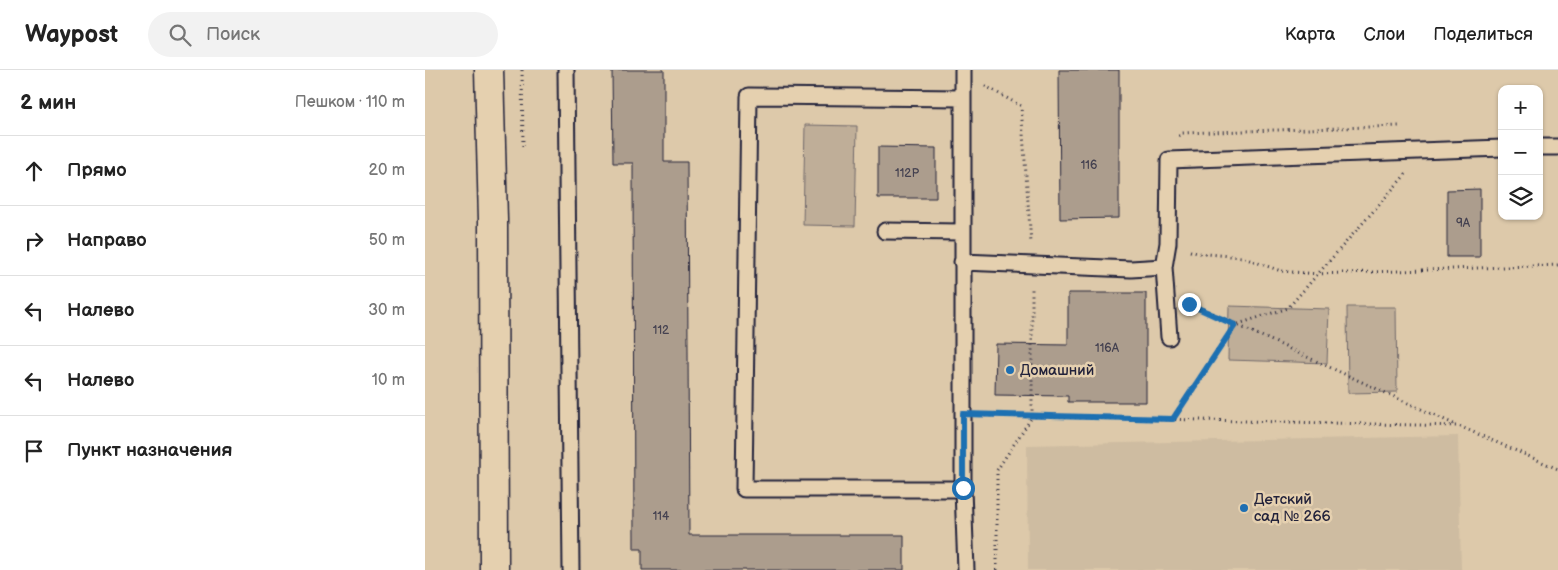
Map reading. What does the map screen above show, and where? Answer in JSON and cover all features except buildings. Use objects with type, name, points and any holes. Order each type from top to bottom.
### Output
[{"type":"street","points":[[489,70],[493,220],[493,570]]},
{"type":"lane","points":[[566,70],[571,570]]},
{"type":"lane","points":[[963,73],[963,488],[966,570]]},
{"type":"lane","points":[[963,98],[749,96],[744,489],[963,488]]},
{"type":"lane","points":[[1543,147],[1558,147]]},
{"type":"lane","points":[[1169,337],[1163,267],[1168,243],[1169,160],[1498,148]]},
{"type":"lane","points":[[885,231],[963,232]]},
{"type":"lane","points":[[962,262],[1131,269],[1163,267]]},
{"type":"path","points":[[963,73],[1021,106],[1032,264],[1032,417],[997,470],[997,570]]},
{"type":"path","points":[[1173,419],[1235,325],[1288,308],[1427,150]]},
{"type":"path","points":[[1168,243],[1197,253],[1241,257],[1281,271],[1318,274],[1558,265]]},
{"type":"path","points":[[1163,267],[1189,304],[1558,469]]},
{"type":"path","points":[[963,414],[1459,426]]},
{"type":"shaded area","points":[[805,125],[857,126],[855,226],[803,225]]},
{"type":"shaded area","points":[[1229,306],[1329,309],[1327,363],[1228,360]]},
{"type":"shaded area","points":[[1347,307],[1396,307],[1397,392],[1348,393]]},
{"type":"shaded area","name":"Детский сад № 266","points":[[1458,436],[1461,570],[1028,570],[1027,445]]},
{"type":"place","name":"Домашний","points":[[1010,370]]},
{"type":"place","name":"Детский сад № 266","points":[[1244,508]]},
{"type":"route","points":[[963,488],[963,414],[1173,419],[1235,325],[1189,304]]}]
